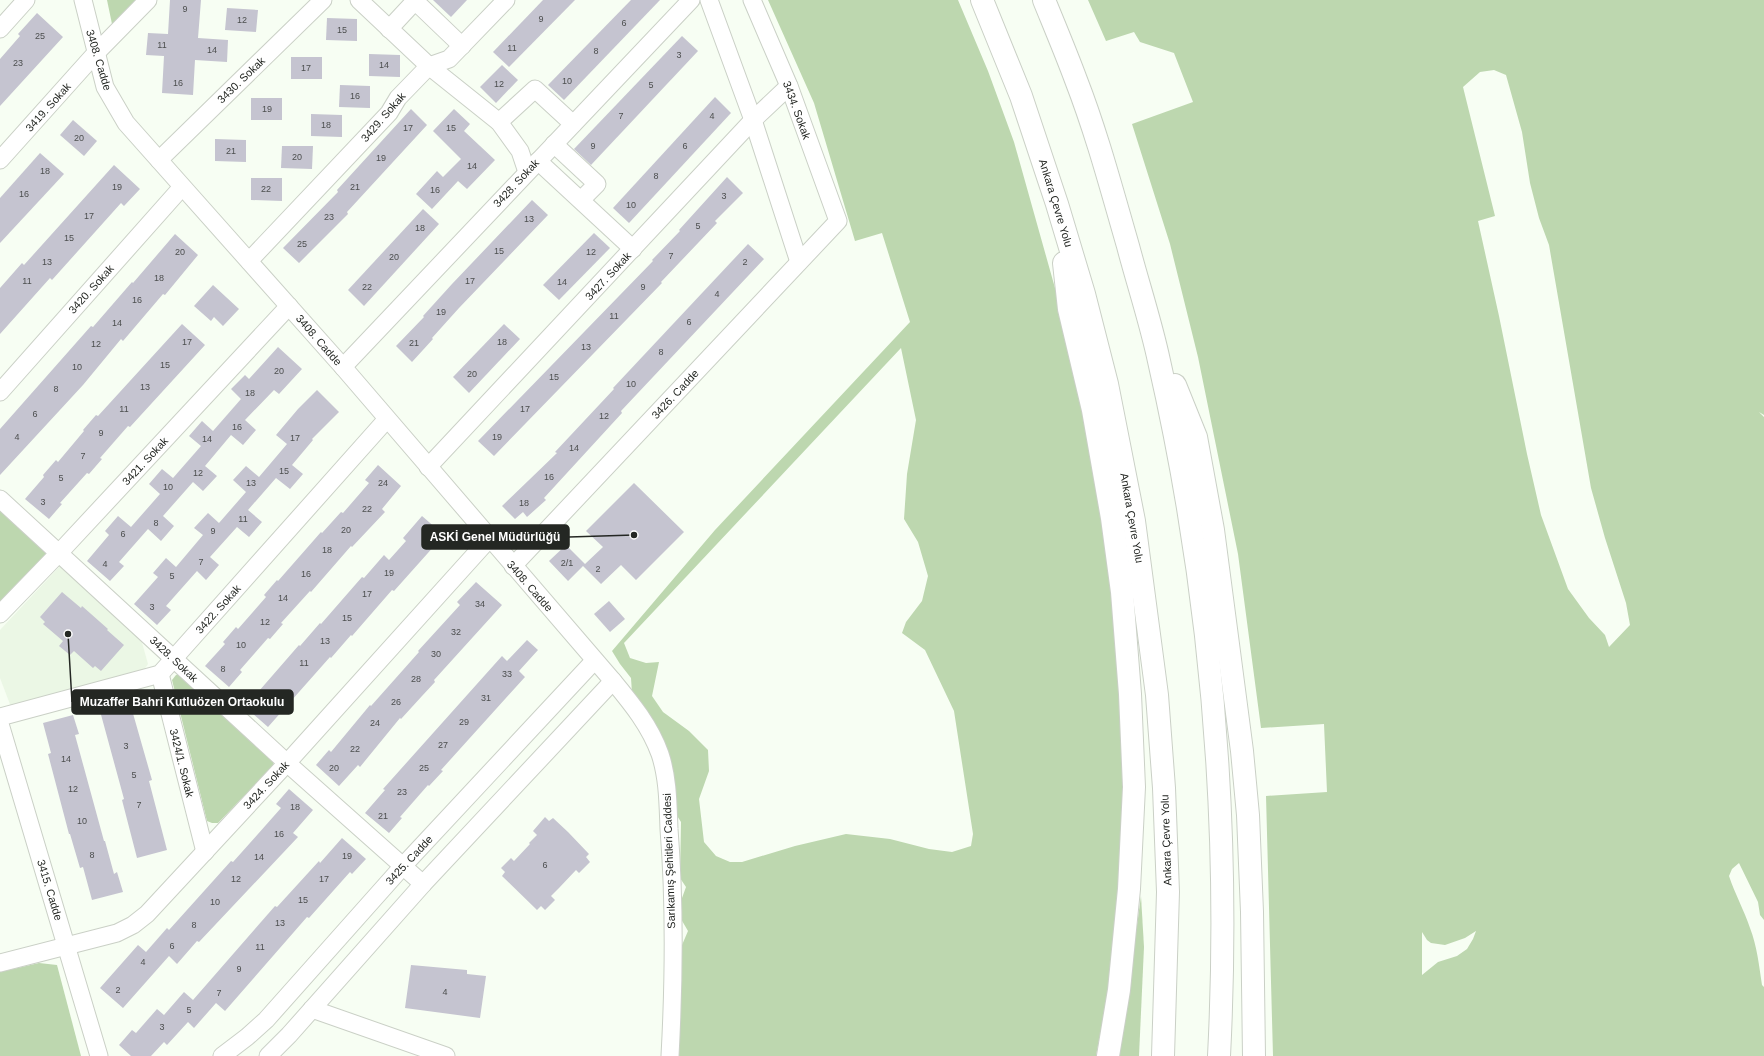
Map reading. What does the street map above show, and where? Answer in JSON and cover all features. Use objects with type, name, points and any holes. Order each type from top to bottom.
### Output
[{"type":"highway","name":"Ankara Çevre Yolu","points":[[982,0],[1021,96],[1057,204],[1084,294],[1107,384],[1134,521],[1157,695],[1167,854],[1168,907],[1163,1056]]},
{"type":"highway","points":[[1044,0],[1077,82],[1103,160],[1159,359],[1172,419],[1189,516],[1199,579],[1212,694],[1219,782],[1223,892],[1222,994],[1219,1056]]},
{"type":"highway","points":[[1057,204],[1069,309],[1092,410],[1112,518],[1122,592],[1130,694],[1134,787],[1129,889],[1119,990],[1108,1056]]},
{"type":"highway","points":[[1146,313],[1196,437],[1213,530],[1242,751],[1248,814],[1254,1056]]},
{"type":"street","points":[[0,29],[26,0]]},
{"type":"street","name":"3408. Cadde","points":[[82,0],[105,87],[126,123],[343,367],[489,539],[613,681]]},
{"type":"street","name":"3419. Sokak","points":[[0,160],[96,54],[148,0]]},
{"type":"street","name":"3430. Sokak","points":[[159,160],[323,0]]},
{"type":"street","points":[[359,0],[429,66],[499,122],[532,166],[581,200],[633,249]]},
{"type":"street","name":"3429. Sokak","points":[[249,261],[390,113],[398,98],[429,66],[449,59],[506,0]]},
{"type":"street","name":"3428. Sokak","points":[[343,367],[691,0]]},
{"type":"street","points":[[708,0],[753,120],[799,262]]},
{"type":"street","name":"3434. Sokak","points":[[752,0],[789,86],[838,221]]},
{"type":"street","points":[[389,29],[415,1],[462,46]]},
{"type":"street","name":"3427. Sokak","points":[[428,467],[753,120],[789,86]]},
{"type":"street","points":[[499,122],[535,89],[573,124]]},
{"type":"street","points":[[554,144],[597,184],[581,200]]},
{"type":"street","name":"3420. Sokak","points":[[0,392],[182,187]]},
{"type":"street","name":"3426. Cadde","points":[[513,566],[838,221]]},
{"type":"street","name":"3421. Sokak","points":[[0,614],[59,553],[289,306]]},
{"type":"street","name":"3422. Sokak","points":[[160,674],[387,420]]},
{"type":"street","name":"3428. Sokak","points":[[0,499],[286,763],[423,884]]},
{"type":"street","name":"3424. Sokak","points":[[0,963],[117,933],[133,925],[147,914],[489,539]]},
{"type":"street","name":"3425. Cadde","points":[[222,1056],[266,1020],[403,866],[594,660]]},
{"type":"street","points":[[0,717],[160,674]]},
{"type":"street","name":"3424/1. Sokak","points":[[160,674],[205,852]]},
{"type":"street","points":[[268,1056],[312,1009],[423,884],[613,681]]},
{"type":"street","name":"Sarıkamış Şehitleri Caddesi","points":[[613,681],[635,707],[651,732],[666,773],[671,856],[672,951],[670,1056]]},
{"type":"street","name":"3415. Cadde","points":[[0,724],[98,1056]]},
{"type":"street","points":[[312,1009],[446,1056]]},
{"type":"shaded area","points":[[62,564],[141,639],[148,664],[141,674],[11,707],[0,678],[0,630]]},
{"type":"green space","points":[[107,0],[136,0],[112,24]]},
{"type":"green space","points":[[768,0],[958,0],[988,71],[1014,142],[1055,288],[1091,441],[1116,610],[1127,754],[1115,957],[1096,1056],[679,1056],[682,945],[688,931],[681,919],[682,898],[686,887],[680,878],[681,822],[674,811],[671,771],[667,748],[632,693],[631,678],[612,651],[715,530],[910,322],[882,233],[855,241],[814,103]],"holes":[[[901,348],[916,420],[907,474],[904,519],[918,542],[928,576],[922,601],[906,622],[902,633],[925,650],[954,711],[973,834],[971,846],[952,852],[929,849],[890,839],[846,834],[795,846],[742,862],[730,862],[716,856],[704,842],[699,799],[709,771],[708,750],[689,731],[663,712],[652,696],[659,662],[646,663],[630,658],[624,643]]]},
{"type":"green space","points":[[1088,0],[1764,0],[1764,415],[1759,412],[1764,417],[1764,920],[1760,915],[1758,902],[1739,863],[1732,869],[1729,876],[1745,915],[1758,956],[1762,985],[1764,987],[1764,1056],[1273,1056],[1266,796],[1327,792],[1324,724],[1261,728],[1238,554],[1198,357],[1170,244],[1132,124],[1193,102],[1174,53],[1140,42],[1134,32],[1106,41]],"holes":[[[1494,70],[1506,75],[1522,132],[1530,183],[1539,218],[1549,245],[1591,488],[1626,603],[1630,625],[1609,647],[1605,635],[1589,618],[1568,589],[1541,515],[1478,221],[1495,216],[1463,87],[1480,72]],[[1476,931],[1467,949],[1457,956],[1438,962],[1422,975],[1422,932],[1431,943],[1445,945],[1465,938]]]},
{"type":"green space","points":[[0,507],[42,547],[47,556],[0,605]]},
{"type":"green space","points":[[180,674],[274,760],[273,766],[218,823],[207,821],[172,680],[176,675]]},
{"type":"green space","points":[[1141,896],[1144,947],[1139,1056],[1119,1056]]},
{"type":"green space","points":[[39,963],[57,965],[81,1056],[0,1056],[0,972]]},
{"type":"building","points":[[170,0],[201,0],[198,38],[228,40],[227,62],[195,60],[193,95],[162,93],[164,56],[146,55],[148,33],[168,34]]},
{"type":"building","points":[[433,0],[467,0],[451,17]]},
{"type":"building","points":[[543,0],[575,0],[509,67],[493,52]]},
{"type":"building","points":[[631,0],[660,0],[564,100],[548,85]]},
{"type":"building","points":[[227,8],[258,10],[256,32],[225,30]]},
{"type":"building","points":[[37,13],[63,37],[0,106],[0,59],[20,36],[18,34]]},
{"type":"building","points":[[327,18],[357,19],[357,41],[326,40]]},
{"type":"building","points":[[682,36],[698,51],[591,165],[574,149]]},
{"type":"building","points":[[369,54],[400,55],[400,77],[369,76]]},
{"type":"building","points":[[291,57],[322,57],[322,79],[291,79]]},
{"type":"building","points":[[502,65],[518,80],[496,103],[480,87]]},
{"type":"building","points":[[340,85],[370,86],[370,108],[339,107]]},
{"type":"building","points":[[715,97],[731,113],[629,223],[613,208]]},
{"type":"building","points":[[251,98],[282,98],[282,120],[251,120]]},
{"type":"building","points":[[411,109],[427,125],[347,212],[348,214],[299,263],[283,248],[338,192],[337,190]]},
{"type":"building","points":[[454,109],[470,124],[464,131],[495,160],[467,189],[458,181],[432,209],[416,194],[437,171],[443,177],[461,159],[433,131]]},
{"type":"building","points":[[311,114],[342,115],[342,137],[311,136]]},
{"type":"building","points":[[73,120],[97,141],[84,156],[60,135]]},
{"type":"building","points":[[215,139],[246,140],[246,162],[215,161]]},
{"type":"building","points":[[282,146],[313,146],[312,169],[281,168]]},
{"type":"building","points":[[40,153],[64,174],[0,243],[0,198]]},
{"type":"building","points":[[114,165],[140,189],[124,206],[121,203],[52,280],[50,278],[0,334],[0,288],[22,263],[24,265]]},
{"type":"building","points":[[727,177],[743,193],[715,221],[717,223],[661,282],[662,283],[494,456],[478,441],[653,261],[652,260],[680,231],[679,230]]},
{"type":"building","points":[[251,178],[282,178],[282,201],[251,200]]},
{"type":"building","points":[[532,200],[548,215],[459,308],[412,362],[396,346],[424,317],[423,316],[452,284]]},
{"type":"building","points":[[423,209],[439,224],[364,306],[348,290]]},
{"type":"building","points":[[594,233],[610,248],[559,300],[543,285]]},
{"type":"building","points":[[175,234],[198,255],[165,295],[163,294],[123,341],[121,339],[83,385],[0,475],[0,429],[91,326],[93,327],[132,282],[133,283]]},
{"type":"building","points":[[748,244],[764,259],[621,411],[622,413],[544,498],[546,500],[527,517],[523,512],[515,519],[502,506],[557,453],[555,452],[614,389],[613,388]]},
{"type":"building","points":[[213,285],[239,309],[223,326],[214,317],[211,321],[194,306]]},
{"type":"building","points":[[182,324],[205,345],[130,427],[128,426],[100,458],[102,459],[89,474],[87,473],[60,503],[62,504],[49,519],[25,499],[44,477],[43,475],[56,460],[58,462],[96,415],[98,416]]},
{"type":"building","points":[[504,324],[520,339],[469,393],[453,377]]},
{"type":"building","points":[[278,347],[302,369],[279,394],[274,390],[245,420],[256,430],[243,445],[231,435],[205,466],[217,476],[203,491],[193,482],[163,516],[174,526],[161,541],[148,529],[119,562],[124,566],[110,581],[87,561],[109,535],[105,531],[118,516],[131,527],[160,494],[149,484],[162,469],[173,478],[201,446],[189,436],[202,421],[213,431],[241,399],[231,389],[245,375],[249,379]]},
{"type":"building","points":[[317,390],[339,412],[312,439],[313,440],[292,465],[303,474],[290,489],[276,478],[248,510],[262,522],[249,537],[237,527],[210,557],[219,565],[206,580],[197,571],[166,606],[171,610],[157,625],[134,604],[158,577],[153,573],[166,558],[176,567],[203,535],[194,528],[208,513],[219,523],[246,492],[233,480],[246,466],[259,477],[287,444],[276,435],[298,409]]},
{"type":"building","points":[[378,465],[401,486],[382,509],[385,512],[352,547],[351,546],[311,592],[310,591],[281,623],[283,624],[270,639],[268,638],[240,670],[242,672],[229,687],[205,666],[225,644],[223,642],[236,627],[238,629],[266,597],[264,595],[277,580],[278,581],[321,532],[322,533],[341,512],[343,513],[369,483],[365,480]]},
{"type":"building","points":[[634,483],[684,532],[636,580],[621,565],[601,584],[583,566],[568,581],[549,561],[566,545],[585,564],[603,547],[586,531]]},
{"type":"building","points":[[422,516],[444,535],[394,591],[392,590],[352,636],[351,635],[331,658],[330,657],[268,727],[245,707],[299,645],[300,646],[320,623],[321,624],[362,577],[364,578],[384,555],[389,560],[406,541],[403,538]]},
{"type":"building","points":[[476,582],[502,605],[434,680],[435,682],[401,719],[400,718],[360,767],[358,765],[339,786],[316,765],[329,750],[331,752],[370,705],[371,706],[419,652],[418,651],[460,605],[457,602]]},
{"type":"building","points":[[62,592],[81,608],[82,606],[124,645],[101,671],[95,666],[93,668],[74,651],[70,655],[59,646],[63,641],[43,624],[45,622],[40,617]]},
{"type":"building","points":[[609,601],[625,619],[610,632],[594,614]]},
{"type":"building","points":[[527,640],[538,650],[519,671],[525,677],[441,770],[443,771],[429,786],[428,785],[400,817],[402,818],[389,833],[365,813],[385,790],[383,789],[502,656],[507,661]]},
{"type":"building","points":[[130,703],[152,780],[149,781],[167,850],[137,858],[122,800],[124,799],[100,711]]},
{"type":"building","points":[[73,715],[79,734],[75,735],[104,841],[114,874],[117,872],[123,892],[92,900],[83,867],[80,868],[69,834],[48,754],[51,753],[43,723]]},
{"type":"building","points":[[289,789],[313,810],[293,833],[298,837],[199,942],[197,941],[177,964],[169,956],[123,1008],[100,988],[138,945],[146,952],[167,928],[169,930],[281,808],[276,804]]},
{"type":"building","points":[[545,817],[549,821],[553,818],[568,832],[589,854],[586,857],[590,862],[579,873],[576,870],[551,896],[555,900],[545,910],[541,906],[537,910],[502,876],[505,872],[501,868],[511,858],[514,861],[530,844],[529,843],[537,835],[533,831]]},
{"type":"building","points":[[342,838],[366,859],[352,874],[350,872],[309,918],[307,917],[225,1011],[216,1003],[194,1028],[188,1022],[167,1045],[164,1042],[151,1056],[131,1056],[119,1045],[132,1030],[136,1033],[157,1009],[164,1015],[184,992],[193,1000],[275,906],[277,907]]},
{"type":"building","points":[[411,965],[467,970],[467,974],[486,976],[480,1018],[405,1008]]},
{"type":"place","name":"ASKİ Genel Müdürlüğü","points":[[634,535]]},
{"type":"place","name":"Muzaffer Bahri Kutluözen Ortaokulu","points":[[68,634]]}]
